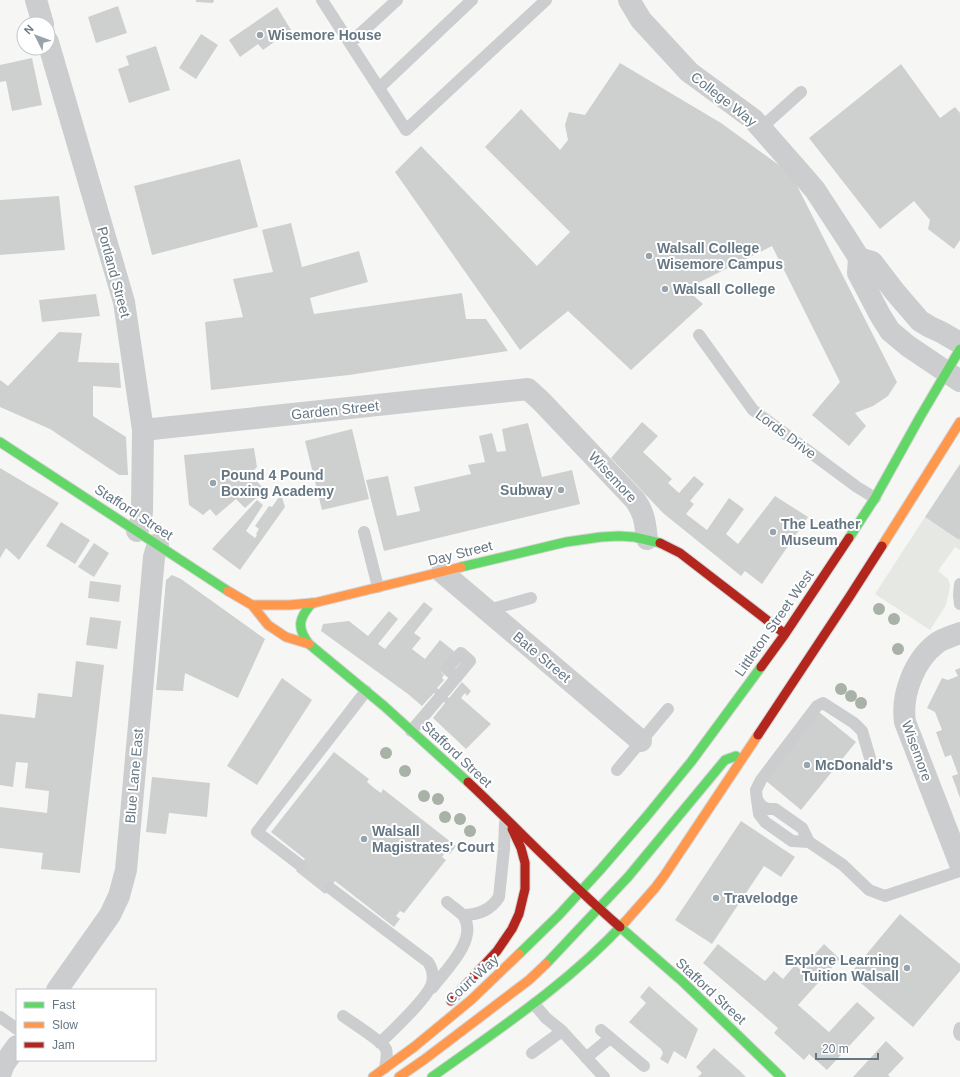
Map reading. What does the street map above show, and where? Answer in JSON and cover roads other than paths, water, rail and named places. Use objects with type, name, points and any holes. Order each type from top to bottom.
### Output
[{"type":"main road","name":"Littleton Street West","points":[[581,892],[691,762],[785,634],[875,498],[920,417],[953,376],[960,349]]},
{"type":"main road","points":[[432,1077],[534,1004],[586,961],[656,888],[850,596],[960,422]]},
{"type":"main road","name":"Stafford Street","points":[[0,442],[252,605],[268,625],[286,637],[308,644]]},
{"type":"main road","name":"Day Street","points":[[312,603],[566,542],[619,536],[647,539]]},
{"type":"main road","points":[[647,539],[658,542],[680,553],[785,634],[786,648]]},
{"type":"main road","points":[[252,605],[290,605],[312,603]]},
{"type":"main road","points":[[293,627],[300,621],[303,614],[312,603]]},
{"type":"main road","name":"Stafford Street","points":[[293,627],[308,644],[366,691],[508,820],[600,910],[682,981],[781,1077]]},
{"type":"main road","points":[[789,670],[790,685]]},
{"type":"main road","points":[[399,1077],[529,980],[550,961],[600,910],[726,760],[746,753]]},
{"type":"main road","points":[[433,1031],[442,1012],[501,945],[518,917],[524,894],[526,878],[525,861],[508,820]]},
{"type":"main road","name":"Court Way","points":[[373,1077],[414,1047],[471,1000],[581,892]]},
{"type":"street","points":[[36,0],[41,16]]},
{"type":"street","name":"College Way","points":[[629,0],[641,20],[689,72],[753,119],[815,190],[859,258],[858,273],[890,331],[908,346],[953,376]]},
{"type":"street","name":"Portland Street","points":[[52,56],[124,302],[143,430],[142,511],[141,521],[137,531]]},
{"type":"street","name":"College Way","points":[[859,258],[872,262],[920,321],[960,343]]},
{"type":"street","name":"Garden Street","points":[[143,430],[528,390]]},
{"type":"street","name":"Wisemore","points":[[528,390],[542,402],[635,500],[644,517],[647,539]]},
{"type":"street","name":"Blue Lane East","points":[[58,989],[110,915],[119,896],[126,870],[154,557],[158,544]]},
{"type":"street","name":"Bate Street","points":[[442,572],[641,741]]},
{"type":"street","name":"Wisemore","points":[[960,633],[939,642],[924,656],[909,683],[904,715],[905,722],[960,864]]},
{"type":"street","points":[[0,1075],[4,1064],[16,1047]]},
{"type":"lane","points":[[322,0],[406,130],[546,0]]},
{"type":"lane","points":[[350,43],[397,0]]},
{"type":"lane","points":[[379,88],[472,0]]},
{"type":"lane","points":[[760,128],[801,92]]},
{"type":"lane","name":"Lords Drive","points":[[699,335],[753,410],[857,487],[875,498]]},
{"type":"lane","points":[[364,532],[378,587]]},
{"type":"lane","points":[[960,584],[960,604]]},
{"type":"lane","points":[[488,610],[531,598]]},
{"type":"lane","points":[[252,605],[293,627]]},
{"type":"lane","points":[[411,731],[457,677]]},
{"type":"lane","points":[[300,865],[257,832],[366,691]]},
{"type":"lane","points":[[809,842],[792,841],[765,822],[759,814],[756,790],[761,780],[817,706],[824,703],[854,723],[862,731],[870,758]]},
{"type":"lane","points":[[617,770],[668,710]]},
{"type":"lane","points":[[757,800],[762,806],[768,809],[775,809],[802,828],[809,842],[843,865],[869,890],[885,896],[960,871]]},
{"type":"lane","points":[[463,915],[484,912],[496,903],[499,897],[508,820]]},
{"type":"lane","points":[[330,888],[428,962],[432,968],[433,976],[432,983],[427,993]]},
{"type":"lane","points":[[380,1043],[427,993],[458,956],[464,945],[467,935],[466,920],[463,915],[447,902]]},
{"type":"lane","points":[[534,1004],[546,1018],[562,1031],[604,1077]]},
{"type":"lane","points":[[343,1016],[385,1047],[387,1054],[385,1068]]},
{"type":"lane","points":[[0,1017],[16,1028]]},
{"type":"lane","points":[[960,1028],[960,1035]]},
{"type":"lane","points":[[532,1053],[562,1031]]},
{"type":"lane","points":[[586,1058],[605,1034],[644,1066]]},
{"type":"place","name":"Wisemore House","points":[[260,35]]},
{"type":"place","name":"Walsall College Wisemore Campus","points":[[649,256]]},
{"type":"place","name":"Walsall College","points":[[665,289]]},
{"type":"place","name":"Pound 4 Pound Boxing Academy","points":[[213,483]]},
{"type":"place","name":"Subway","points":[[561,490]]},
{"type":"place","name":"The Leather Museum","points":[[773,532]]},
{"type":"place","name":"McDonald's","points":[[807,765]]},
{"type":"place","name":"Walsall Magistrates' Court","points":[[364,839]]},
{"type":"place","name":"Travelodge","points":[[716,898]]},
{"type":"place","name":"Explore Learning Tuition Walsall","points":[[907,968]]}]
